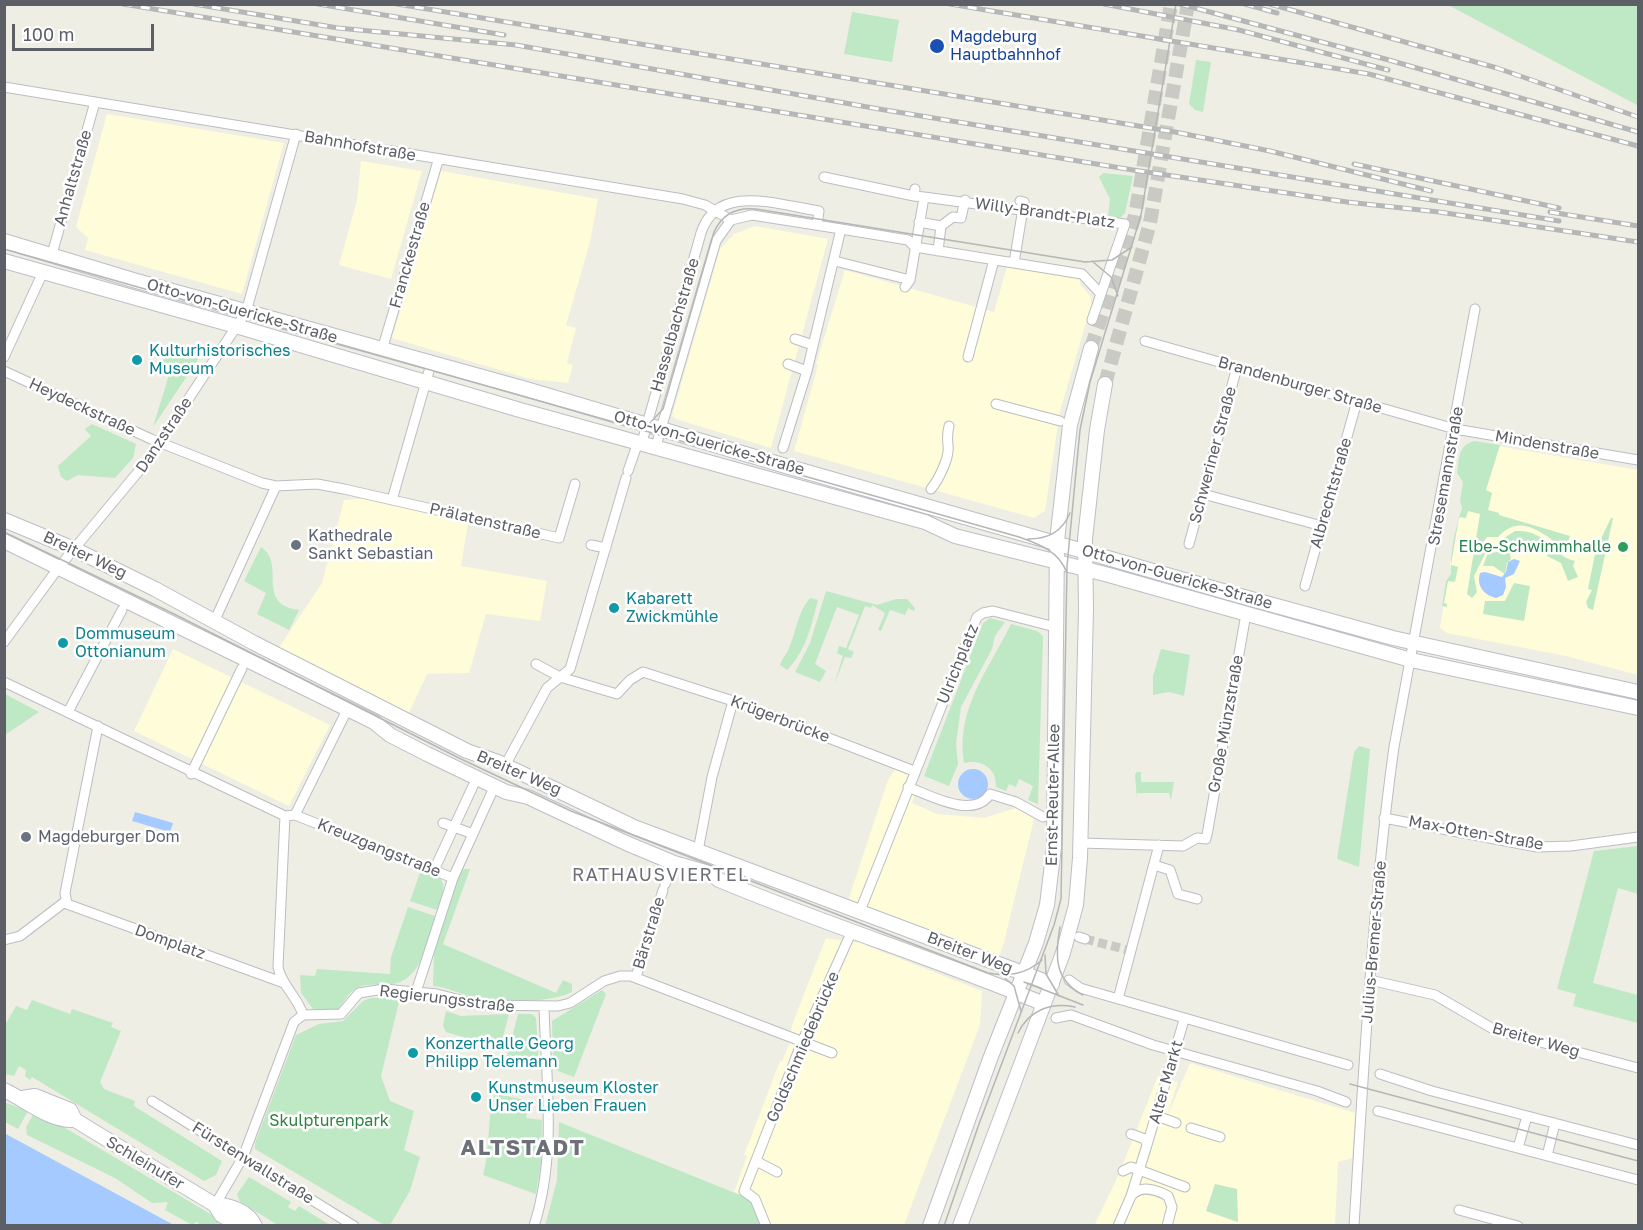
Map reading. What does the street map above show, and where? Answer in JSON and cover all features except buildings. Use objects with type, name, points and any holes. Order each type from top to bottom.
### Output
[{"type":"street","name":"Bahnhofstraße","points":[[4,87],[683,200],[705,205],[731,220]]},
{"type":"street","name":"Anhaltstraße","points":[[52,254],[95,102]]},
{"type":"street","name":"Danzstraße","points":[[4,642],[59,567],[125,491],[246,312],[296,134]]},
{"type":"street","name":"Franckestraße","points":[[382,350],[438,161]]},
{"type":"street","name":"Willy-Brandt-Platz","points":[[824,177],[918,194],[1022,206],[1125,224],[1101,294]]},
{"type":"street","points":[[835,261],[908,284],[920,222],[918,194]]},
{"type":"street","name":"Willy-Brandt-Platz","points":[[943,229],[953,217],[961,218],[962,200]]},
{"type":"street","points":[[713,211],[722,204],[739,201],[819,211],[817,225]]},
{"type":"street","points":[[1015,258],[1022,206]]},
{"type":"street","name":"Hasselbachstraße","points":[[508,760],[547,688],[570,669],[595,600],[606,548],[627,475],[646,425],[701,233],[713,211]]},
{"type":"street","points":[[731,220],[752,215],[908,240],[915,247],[941,246],[994,260],[1015,258],[1082,274],[1101,294],[1092,320]]},
{"type":"street","name":"Hasselbachstraße","points":[[656,446],[714,246],[721,231],[731,220]]},
{"type":"street","points":[[920,222],[943,229],[941,246]]},
{"type":"street","points":[[783,448],[807,371],[814,358],[813,345],[841,229]]},
{"type":"street","name":"Otto-von-Guericke-Straße","points":[[4,241],[246,312],[533,391],[660,430],[1415,643],[1638,692]]},
{"type":"street","points":[[968,357],[994,260]]},
{"type":"street","name":"Otto-von-Guericke-Straße","points":[[4,261],[236,326],[639,445],[656,446],[925,522],[955,536],[1412,660],[1638,708]]},
{"type":"street","points":[[4,357],[43,272]]},
{"type":"street","name":"Stresemannstraße","points":[[1415,643],[1475,309]]},
{"type":"street","points":[[795,339],[813,345]]},
{"type":"street","name":"Brandenburger Straße","points":[[1145,341],[1455,429]]},
{"type":"street","name":"Ernst-Reuter-Allee","points":[[930,1226],[1047,905],[1053,861],[1055,563],[1070,425],[1091,348]]},
{"type":"street","points":[[392,500],[431,364]]},
{"type":"street","points":[[788,364],[807,371]]},
{"type":"street","name":"Schweriner Straße","points":[[1189,544],[1237,367]]},
{"type":"street","name":"Heydeckstraße","points":[[4,371],[160,442],[262,483],[276,486],[324,485],[392,500]]},
{"type":"street","name":"Ernst-Reuter-Allee","points":[[960,1226],[1052,984],[1076,905],[1081,843],[1084,550],[1097,430],[1105,384]]},
{"type":"street","name":"Albrechtstraße","points":[[1305,586],[1357,401]]},
{"type":"street","points":[[996,404],[1060,421]]},
{"type":"street","points":[[932,489],[939,480],[949,446],[946,438],[949,426]]},
{"type":"street","name":"Mindenstraße","points":[[1455,429],[1638,460]]},
{"type":"street","name":"Prälatenstraße","points":[[392,500],[559,538],[575,484]]},
{"type":"street","points":[[214,622],[276,486]]},
{"type":"street","points":[[1203,494],[1322,526]]},
{"type":"street","name":"Breiter Weg","points":[[4,520],[74,549],[178,601],[214,622],[467,752],[498,762],[634,826],[1052,984]]},
{"type":"street","name":"Breiter Weg","points":[[4,541],[348,708],[374,722],[392,736],[506,792],[528,797],[674,863],[709,873],[719,880],[812,917],[848,928],[1044,1004]]},
{"type":"street","points":[[1057,542],[1068,549],[1085,570]]},
{"type":"street","points":[[591,545],[606,548]]},
{"type":"street","points":[[68,712],[122,610]]},
{"type":"street","name":"Ulrichplatz","points":[[862,906],[977,617],[983,612],[993,611],[1055,627]]},
{"type":"street","name":"Große Münzstraße","points":[[1159,845],[1183,846],[1197,838],[1207,837],[1228,703],[1246,614]]},
{"type":"street","points":[[1412,660],[1415,643]]},
{"type":"street","name":"Julius-Bremer-Straße","points":[[1354,1226],[1370,980],[1384,818],[1412,660]]},
{"type":"street","points":[[536,664],[560,677]]},
{"type":"street","points":[[191,773],[242,668]]},
{"type":"street","name":"Krügerbrücke","points":[[560,677],[617,694],[630,680],[644,672],[734,701],[914,771]]},
{"type":"street","points":[[4,682],[285,816],[295,814],[348,708]]},
{"type":"street","points":[[698,850],[712,777],[734,701]]},
{"type":"street","points":[[4,940],[20,936],[66,901],[98,726]]},
{"type":"street","points":[[434,870],[473,786]]},
{"type":"street","points":[[908,787],[962,805],[980,803],[990,794],[1016,802],[1043,817]]},
{"type":"street","points":[[453,878],[492,792]]},
{"type":"street","name":"Kreuzgangstraße","points":[[295,814],[453,878],[416,992]]},
{"type":"street","points":[[215,1205],[243,1157],[292,1025],[303,1015],[297,998],[284,983],[278,964],[285,816]]},
{"type":"street","name":"Max-Otten-Straße","points":[[1384,818],[1537,847],[1571,846],[1638,837]]},
{"type":"street","points":[[443,823],[473,834]]},
{"type":"street","points":[[1081,843],[1159,845],[1118,999]]},
{"type":"street","name":"Bärstraße","points":[[636,977],[664,887],[674,863]]},
{"type":"street","points":[[1154,865],[1170,870],[1178,894],[1197,899]]},
{"type":"street","name":"Domplatz","points":[[66,901],[76,909],[284,983]]},
{"type":"street","name":"Goldschmiedebrücke","points":[[766,1226],[755,1199],[744,1191],[802,1042],[851,933]]},
{"type":"street","name":"Regierungsstraße","points":[[303,1015],[341,1014],[354,998],[365,991],[391,989],[448,996],[480,1005],[544,1007],[566,1005],[615,977],[636,977]]},
{"type":"street","points":[[636,977],[747,1022],[832,1053]]},
{"type":"street","points":[[1069,980],[1080,988],[1184,1020],[1348,1065]]},
{"type":"street","name":"Breiter Weg","points":[[1370,980],[1435,995],[1496,1029],[1638,1068]]},
{"type":"street","points":[[534,1226],[544,1193],[548,1160],[544,1007]]},
{"type":"street","points":[[1056,1018],[1071,1015],[1174,1051],[1320,1092],[1346,1102]]},
{"type":"street","name":"Alter Markt","points":[[1118,1226],[1131,1196],[1184,1020]]},
{"type":"street","points":[[1380,1074],[1432,1091],[1638,1145]]},
{"type":"street","name":"Schleinufer","points":[[4,1090],[22,1098],[35,1096],[70,1110],[75,1120],[215,1205],[221,1215],[240,1226]]},
{"type":"street","name":"Fürstenwallstraße","points":[[152,1101],[354,1226]]},
{"type":"street","points":[[1378,1111],[1638,1180]]},
{"type":"street","points":[[1156,1116],[1176,1123]]},
{"type":"street","points":[[1518,1148],[1527,1116]]},
{"type":"street","points":[[1547,1155],[1555,1123]]},
{"type":"street","points":[[1191,1128],[1220,1137]]},
{"type":"street","name":"Alter Markt","points":[[1131,1134],[1144,1139],[1147,1145]]},
{"type":"street","points":[[756,1161],[777,1172]]},
{"type":"street","points":[[1123,1171],[1131,1167],[1185,1186]]},
{"type":"street","points":[[1131,1196],[1143,1189],[1168,1196],[1172,1206],[1167,1226]]},
{"type":"street","name":"Schleinufer","points":[[215,1205],[227,1204],[252,1219],[255,1226]]},
{"type":"street","points":[[1459,1210],[1518,1226]]},
{"type":"shaded area","points":[[107,114],[284,143],[242,294],[85,250],[88,238],[76,227]]},
{"type":"shaded area","points":[[361,161],[422,171],[391,279],[339,265],[357,200]]},
{"type":"shaded area","points":[[441,171],[598,199],[590,242],[566,325],[576,328],[567,363],[573,365],[568,383],[530,379],[392,338]]},
{"type":"shaded area","points":[[755,226],[828,239],[771,448],[672,416],[720,249],[734,234]]},
{"type":"shaded area","points":[[1007,267],[1081,278],[1080,284],[1091,297],[1091,306],[1060,411],[1045,511],[1034,518],[794,451],[818,365],[816,364],[845,270],[994,312]]},
{"type":"shaded area","points":[[1475,442],[1638,470],[1638,675],[1566,656],[1447,633],[1440,628],[1447,583],[1452,576],[1450,564]]},
{"type":"shaded area","points":[[368,498],[468,523],[461,566],[547,581],[540,621],[486,614],[469,673],[427,674],[408,715],[278,649],[322,583],[344,500]]},
{"type":"shaded area","points":[[173,649],[330,725],[289,806],[134,731]]},
{"type":"shaded area","points":[[896,768],[916,775],[917,788],[912,803],[937,814],[984,818],[1016,808],[1034,819],[998,960],[847,904],[888,780]]},
{"type":"shaded area","points":[[826,938],[860,943],[982,991],[980,1025],[904,1225],[761,1225],[746,1196],[734,1192],[747,1156],[744,1155],[780,1061],[789,1045],[792,1025]]},
{"type":"shaded area","points":[[1190,1063],[1355,1113],[1352,1158],[1338,1162],[1335,1225],[1094,1226],[1119,1174],[1158,1076],[1178,1082],[1166,1119]]},
{"type":"green space","points":[[1448,5],[1638,5],[1638,105],[1637,105]]},
{"type":"green space","points":[[852,12],[899,20],[892,62],[844,54]]},
{"type":"green space","points":[[1196,60],[1211,62],[1203,112],[1195,110],[1189,104]]},
{"type":"green space","points":[[1103,173],[1133,176],[1125,213],[1120,218],[1108,217],[1110,199],[1099,177]]},
{"type":"green space","points":[[171,341],[203,352],[153,427],[169,375],[159,371]]},
{"type":"green space","points":[[92,424],[136,444],[133,458],[115,478],[78,475],[67,481],[61,477],[58,466],[91,436],[85,429]]},
{"type":"green space","points":[[1474,441],[1500,445],[1486,490],[1492,493],[1488,510],[1570,536],[1565,550],[1541,532],[1524,526],[1507,529],[1498,537],[1487,537],[1482,544],[1486,552],[1474,576],[1477,592],[1472,598],[1467,594],[1480,514],[1468,511],[1466,518],[1459,517],[1462,508],[1460,501],[1463,482],[1457,473],[1462,449]]},
{"type":"green space","points":[[1613,518],[1593,610],[1588,608],[1586,602],[1592,590],[1588,589],[1596,549]]},
{"type":"green space","points":[[1459,519],[1451,565],[1455,532]]},
{"type":"green space","points":[[1515,531],[1534,534],[1560,554],[1575,561],[1573,566],[1578,577],[1568,581],[1561,563],[1547,556],[1548,552],[1531,553],[1526,549],[1510,554],[1511,559],[1507,563],[1505,574],[1493,566],[1483,566],[1488,553],[1498,552],[1504,538]]},
{"type":"green space","points":[[261,547],[268,554],[272,563],[274,592],[278,600],[286,606],[299,610],[289,630],[257,614],[266,593],[244,581]]},
{"type":"green space","points":[[1451,565],[1458,567],[1455,582],[1448,581],[1444,603],[1447,607],[1442,606],[1446,581],[1451,574]]},
{"type":"green space","points":[[1514,583],[1530,586],[1524,621],[1483,614],[1485,601],[1505,601]]},
{"type":"green space","points":[[826,591],[877,605],[896,599],[907,599],[915,608],[914,611],[908,608],[905,615],[890,610],[881,631],[878,630],[885,613],[872,605],[871,608],[865,606],[848,649],[854,652],[851,658],[845,657],[834,685],[843,656],[837,653],[839,646],[846,648],[859,615],[837,607],[815,664],[826,671],[820,682],[795,672],[810,643]]},
{"type":"green space","points":[[810,598],[818,600],[811,628],[799,655],[787,670],[780,665],[789,648],[802,610]]},
{"type":"green space","points":[[990,618],[1005,622],[995,636],[992,649],[961,707],[956,744],[958,764],[949,786],[924,776],[983,623]]},
{"type":"green space","points":[[1011,624],[1037,631],[1043,636],[1038,804],[1028,800],[1033,786],[1019,779],[1016,787],[1009,784],[1006,791],[996,787],[994,775],[987,766],[976,762],[964,763],[964,725],[969,708]]},
{"type":"green space","points":[[1161,649],[1190,655],[1184,696],[1169,692],[1153,695],[1153,676]]},
{"type":"green space","points":[[5,694],[39,712],[4,735]]},
{"type":"green space","points":[[1359,746],[1370,749],[1359,867],[1337,859],[1354,752]]},
{"type":"green space","points":[[1141,772],[1141,782],[1174,782],[1171,800],[1169,793],[1137,793],[1137,800],[1135,775]]},
{"type":"green space","points":[[1638,846],[1638,894],[1618,888],[1593,983],[1638,995],[1638,1023],[1573,1006],[1576,994],[1557,989],[1594,851]]},
{"type":"green space","points":[[422,867],[437,875],[443,883],[443,894],[437,910],[410,901]]},
{"type":"green space","points":[[470,869],[443,944],[556,993],[563,980],[572,984],[572,992],[550,999],[507,1001],[469,996],[433,986],[434,950],[459,872]]},
{"type":"green space","points":[[408,907],[435,916],[428,943],[416,969],[397,983],[357,988],[338,1009],[313,1009],[301,993],[300,975],[315,976],[317,969],[390,974],[391,957]]},
{"type":"green space","points":[[602,990],[606,994],[574,1077],[553,1069],[552,1021]]},
{"type":"green space","name":"Skulpturenpark","points":[[371,998],[400,998],[381,1076],[390,1101],[414,1111],[404,1150],[420,1157],[410,1191],[390,1225],[384,1225],[255,1149],[255,1143],[296,1035],[319,1024],[343,1021],[363,1001]]},
{"type":"green space","points":[[32,1000],[70,1014],[72,1009],[113,1023],[111,1027],[121,1031],[100,1082],[104,1089],[135,1101],[134,1106],[222,1161],[216,1175],[204,1181],[32,1077],[30,1080],[25,1076],[26,1070],[19,1066],[14,1076],[5,1074],[5,1025],[16,1006],[27,1010]]},
{"type":"green space","points":[[446,1011],[461,1016],[509,1014],[500,1048],[446,1032],[443,1026]]},
{"type":"green space","points":[[518,1014],[532,1014],[536,1018],[539,1064],[507,1056]]},
{"type":"green space","points":[[495,1093],[528,1101],[526,1118],[542,1120],[541,1162],[536,1194],[483,1175],[490,1113]]},
{"type":"green space","points":[[4,1102],[28,1111],[18,1129],[5,1122]]},
{"type":"green space","points":[[34,1113],[55,1122],[219,1219],[218,1225],[200,1225],[197,1222],[192,1225],[165,1210],[168,1202],[152,1203],[115,1178],[27,1135],[26,1127]]},
{"type":"green space","points":[[559,1122],[745,1197],[757,1205],[761,1225],[545,1226],[557,1180]]},
{"type":"green space","points":[[249,1177],[291,1202],[288,1207],[295,1211],[299,1206],[330,1225],[278,1225],[240,1202],[237,1194]]},
{"type":"green space","points":[[1215,1184],[1237,1189],[1238,1222],[1206,1211]]},
{"type":"water","points":[[1514,559],[1520,561],[1514,574],[1505,578],[1506,587],[1503,595],[1496,598],[1488,595],[1480,586],[1480,573],[1485,572],[1502,577],[1506,572],[1508,562]]},
{"type":"water","points":[[973,769],[979,770],[987,778],[987,790],[979,798],[973,799],[967,798],[959,790],[958,784],[959,778],[967,770]]},
{"type":"water","points":[[135,812],[173,823],[170,832],[132,821]]},
{"type":"water","points":[[4,1133],[172,1224],[174,1225],[5,1225]]},
{"type":"tunnel","points":[[1091,348],[1135,216],[1171,4]]},
{"type":"tunnel","points":[[1105,384],[1150,223],[1188,4]]},
{"type":"tunnel","points":[[1085,939],[1128,950]]},
{"type":"tram line","points":[[944,1226],[979,1124],[1054,925],[1061,899],[1067,566],[1080,430],[1090,382],[1141,215],[1176,4]]},
{"type":"tram line","points":[[635,429],[649,424],[663,409],[714,232],[726,216],[736,211],[756,209],[1085,262],[1112,260],[1132,247]]},
{"type":"tram line","points":[[4,249],[1019,537],[1054,554],[1067,573]]},
{"type":"tram line","points":[[1092,261],[1111,277],[1118,296]]},
{"type":"tram line","points":[[1028,539],[1042,538],[1054,533],[1063,525],[1070,513]]},
{"type":"tram line","points":[[4,532],[172,613],[459,758],[571,811],[988,973],[1003,975],[1017,973],[1030,969],[1042,960]]},
{"type":"tram line","points":[[1060,927],[1057,957],[1062,975],[1073,989],[1083,995]]},
{"type":"tram line","points":[[1045,955],[1046,974],[1059,996]]},
{"type":"tram line","points":[[1000,974],[1014,986],[1021,1011]]},
{"type":"tram line","points":[[1024,982],[1083,1005]]},
{"type":"tram line","points":[[1018,1033],[1028,1019],[1042,1009],[1058,1006],[1075,1007]]},
{"type":"tram line","points":[[1350,1084],[1638,1161]]},
{"type":"railway","points":[[123,4],[1133,170],[1638,242]]},
{"type":"railway","points":[[194,4],[338,28],[516,45],[879,109],[1559,221]]},
{"type":"railway","points":[[318,4],[504,35]]},
{"type":"railway","points":[[397,4],[1175,132],[1270,151],[1431,191]]},
{"type":"railway","points":[[950,4],[1369,74],[1638,146]]},
{"type":"railway","points":[[1104,4],[1239,30],[1388,70]]},
{"type":"railway","points":[[1180,4],[1389,60],[1638,132]]},
{"type":"railway","points":[[1245,4],[1277,13]]},
{"type":"railway","points":[[1270,4],[1497,68],[1638,117]]},
{"type":"railway","points":[[1354,164],[1559,208]]},
{"type":"railway","points":[[1550,212],[1638,226]]},
{"type":"place","name":"Magdeburg Hauptbahnhof","points":[[937,46]]},
{"type":"place","name":"Kulturhistorisches Museum","points":[[137,360]]},
{"type":"place","name":"Kathedrale Sankt Sebastian","points":[[296,545]]},
{"type":"place","name":"Elbe-Schwimmhalle","points":[[1623,547]]},
{"type":"place","name":"Kabarett Zwickmühle","points":[[614,608]]},
{"type":"place","name":"Dommuseum Ottonianum","points":[[63,643]]},
{"type":"place","name":"Magdeburger Dom","points":[[26,837]]},
{"type":"place","name":"Konzerthalle Georg Philipp Telemann","points":[[413,1053]]},
{"type":"place","name":"Kunstmuseum Kloster Unser Lieben Frauen","points":[[476,1097]]},
{"type":"district","name":"RATHAUSVIERTEL","points":[[661,875]]},
{"type":"district","name":"ALTSTADT","points":[[523,1148]]}]
